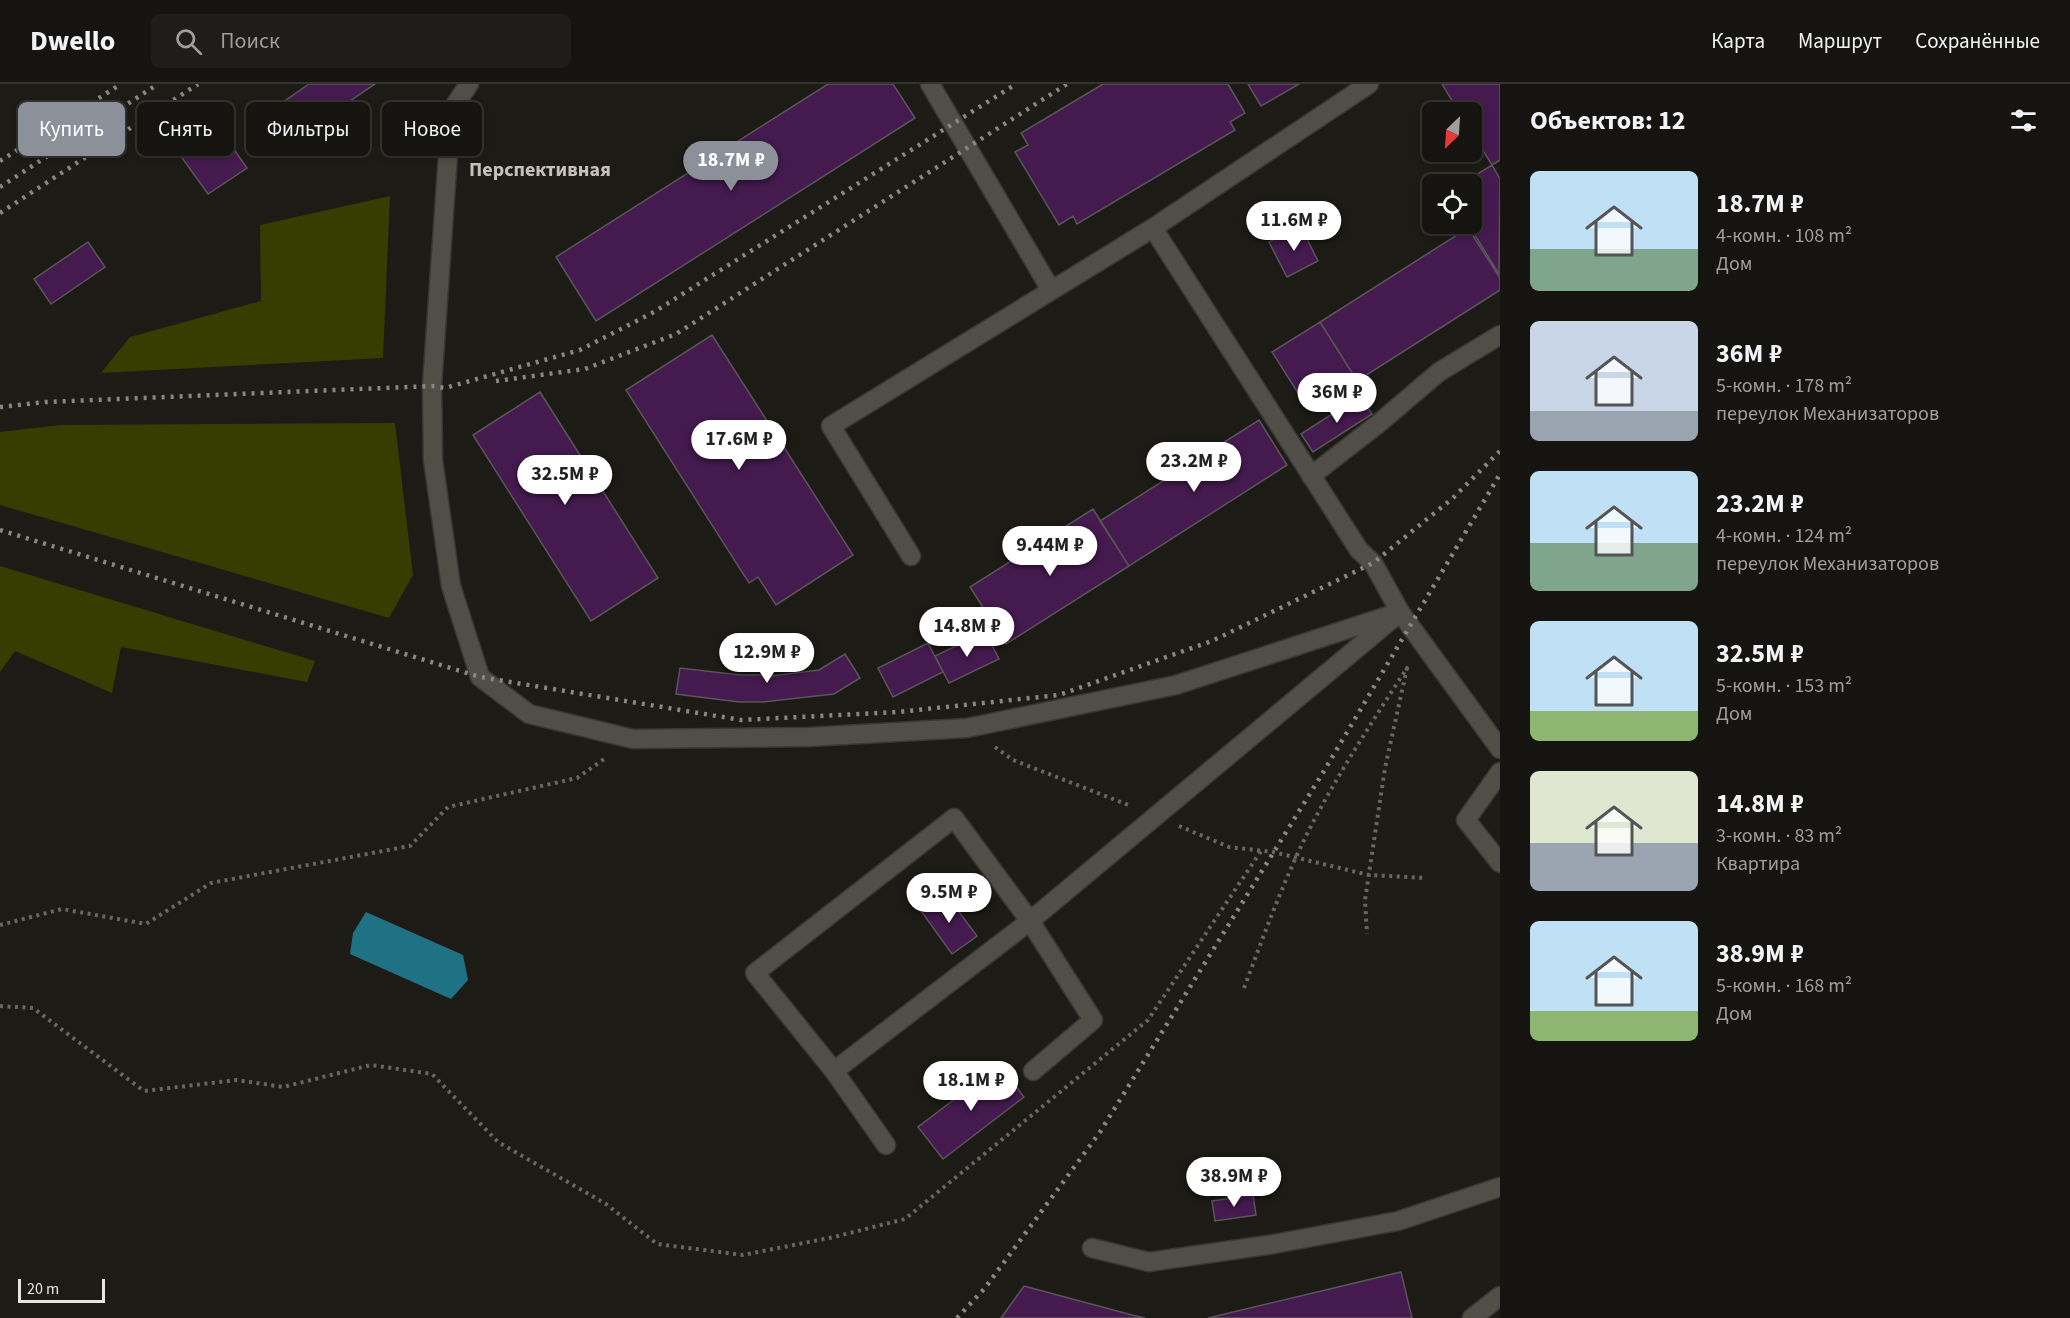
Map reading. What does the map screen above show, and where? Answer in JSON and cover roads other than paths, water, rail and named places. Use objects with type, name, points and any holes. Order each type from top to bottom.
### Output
[{"type":"street","points":[[468,84],[451,111],[432,386],[433,460],[451,586],[480,677],[530,714],[633,739],[809,737],[967,728],[1176,685],[1400,612]]},
{"type":"street","points":[[930,84],[1051,290]]},
{"type":"street","points":[[911,555],[831,426],[1153,228],[1370,84]]},
{"type":"street","points":[[1153,228],[1359,550],[1373,563],[1400,612],[1500,749]]},
{"type":"street","points":[[1311,476],[1440,372],[1500,335]]},
{"type":"street","points":[[834,1071],[1030,921],[1400,612]]},
{"type":"street","points":[[1500,772],[1466,820],[1500,863]]},
{"type":"street","points":[[886,1145],[834,1071],[754,973],[954,818],[1030,921],[1093,1020],[1033,1071]]},
{"type":"street","points":[[1092,1248],[1149,1262],[1274,1244],[1398,1221],[1500,1187]]},
{"type":"street","points":[[1472,1318],[1500,1296]]},
{"type":"water","points":[[366,912],[463,955],[468,980],[451,999],[350,954],[353,933]]},
{"type":"railway","points":[[0,161],[121,84]]},
{"type":"railway","points":[[0,187],[158,84]]},
{"type":"railway","points":[[0,213],[198,84]]},
{"type":"railway","points":[[0,407],[45,402],[432,386],[445,388],[580,350],[654,312],[1016,84]]},
{"type":"railway","points":[[496,381],[585,369],[676,334],[1067,84]]},
{"type":"railway","points":[[0,530],[480,677],[741,720],[898,712],[1059,695],[1212,641],[1373,563],[1453,498],[1500,451]]},
{"type":"railway","points":[[957,1318],[985,1288],[1100,1132],[1324,771],[1500,474]]},
{"type":"district","name":"Перспективная","points":[[540,170]]}]
